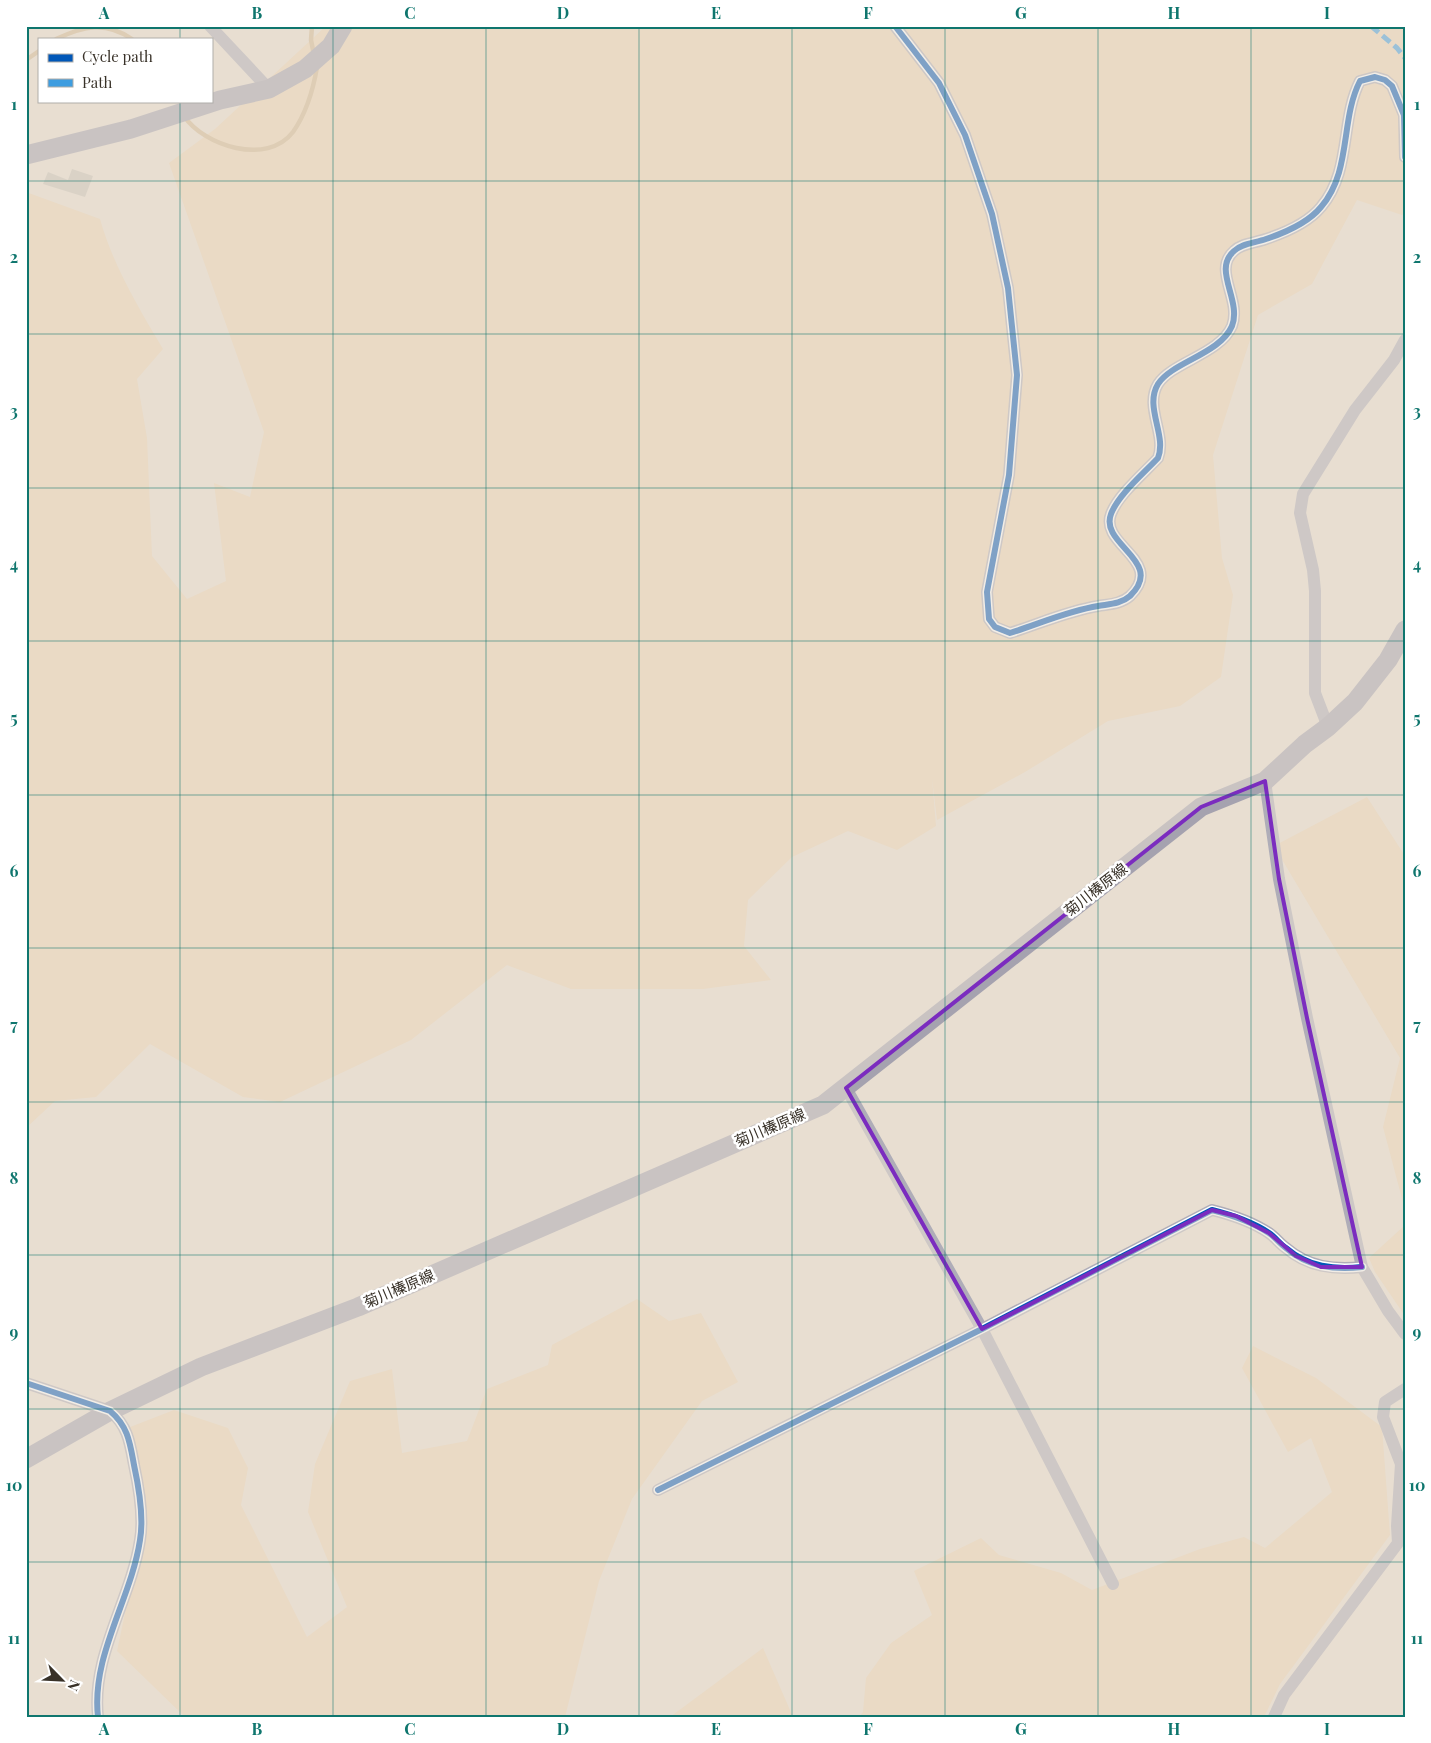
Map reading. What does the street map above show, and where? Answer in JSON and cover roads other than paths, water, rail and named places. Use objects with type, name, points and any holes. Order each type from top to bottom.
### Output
[{"type":"main road","points":[[26,155],[131,129],[220,100],[269,89],[304,69],[331,46],[343,26]]},
{"type":"main road","name":"菊川榛原線","points":[[26,1459],[110,1411],[201,1367],[358,1307],[823,1105],[1201,807],[1265,781],[1355,702],[1388,660],[1405,630]]},
{"type":"street","points":[[210,26],[269,89]]},
{"type":"street","points":[[895,26],[939,83],[965,135],[992,214],[1006,278],[1014,332],[1017,376],[1009,475],[987,592],[989,619],[995,627],[1010,633],[1060,615],[1124,601],[1136,590],[1141,580],[1140,567],[1113,533],[1109,522],[1117,503],[1158,458],[1161,449],[1154,414],[1157,385],[1166,375],[1196,359],[1221,340],[1232,327],[1234,319],[1232,293],[1224,271],[1227,258],[1236,249],[1297,225],[1321,207],[1343,162],[1354,93],[1360,81],[1374,77],[1385,80],[1392,86],[1404,115],[1405,158]]},
{"type":"street","points":[[1328,727],[1316,693],[1315,591],[1313,570],[1300,513],[1303,494],[1355,410],[1394,360],[1405,340]]},
{"type":"street","points":[[1265,781],[1288,925],[1362,1267],[1388,1311],[1405,1334]]},
{"type":"street","points":[[846,1088],[982,1329],[1113,1584]]},
{"type":"street","points":[[658,1490],[982,1329],[1212,1210],[1236,1216],[1269,1233],[1296,1256],[1321,1267],[1341,1269],[1362,1267]]},
{"type":"street","points":[[26,1383],[110,1411],[121,1420],[128,1435],[138,1485],[141,1538],[129,1584],[104,1658],[97,1708],[98,1717]]},
{"type":"street","points":[[1274,1717],[1284,1694],[1398,1543],[1397,1526],[1402,1464],[1383,1417],[1385,1402],[1405,1389]]},
{"type":"waterway","points":[[312,26],[311,40],[314,55]]},
{"type":"waterway","points":[[58,38],[76,31],[94,27],[113,30],[130,38]]},
{"type":"waterway","points":[[26,60],[38,52]]},
{"type":"waterway","points":[[184,116],[193,127],[220,143],[252,150],[268,148],[282,142],[293,132],[298,124],[309,101],[317,67]]}]
